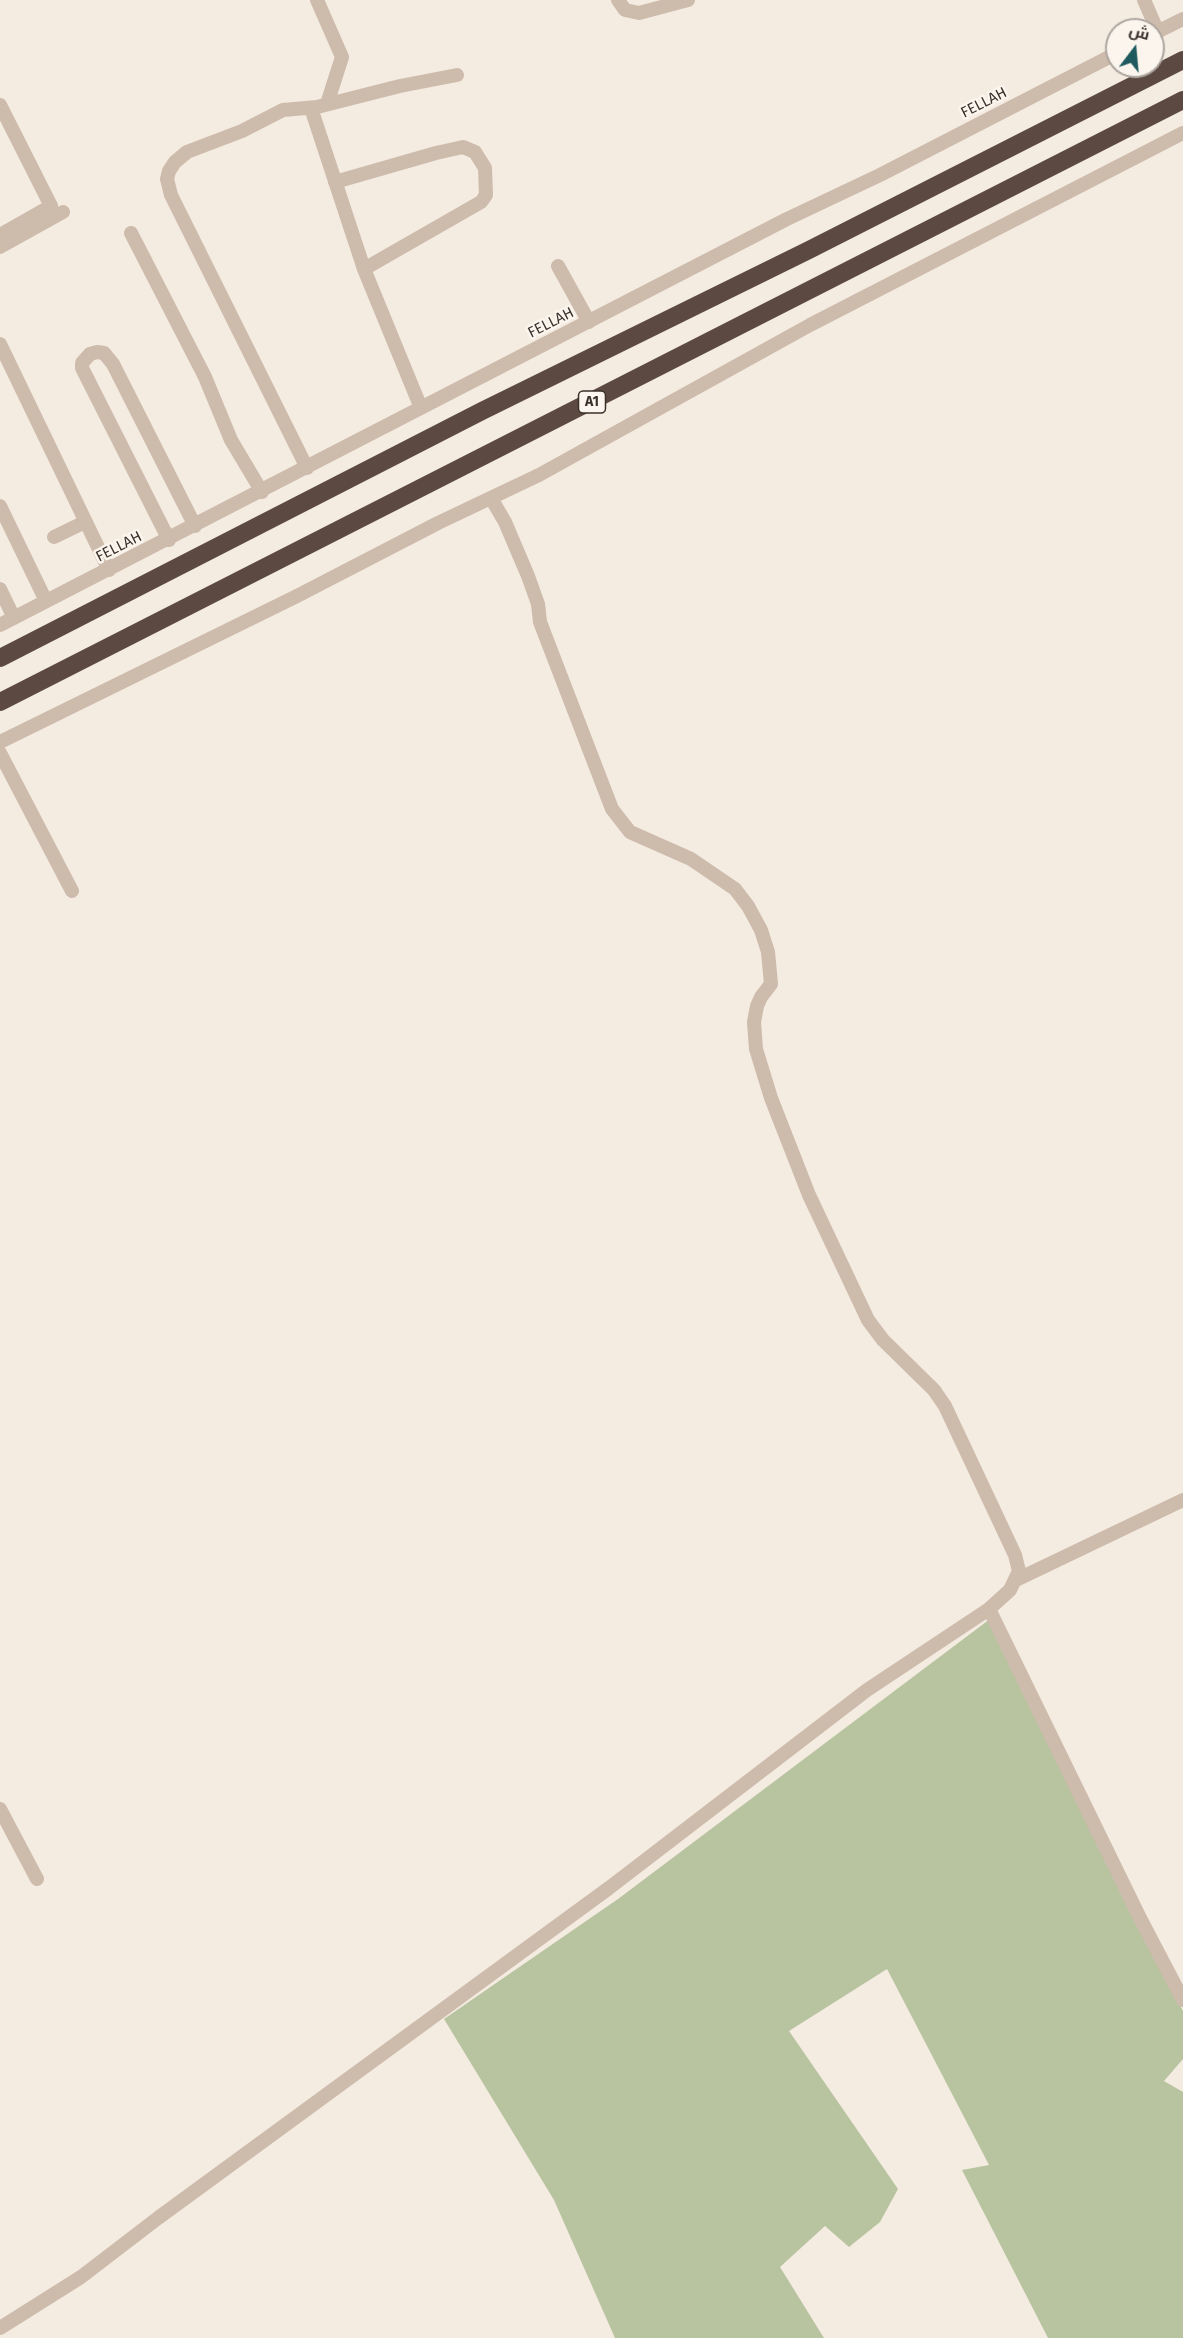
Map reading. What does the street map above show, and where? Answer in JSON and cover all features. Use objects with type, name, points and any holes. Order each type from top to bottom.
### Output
[{"type":"highway","points":[[0,658],[482,411],[809,250],[1183,60]]},
{"type":"highway","name":"A1","points":[[0,702],[1183,100]]},
{"type":"street","points":[[317,0],[342,57],[327,104]]},
{"type":"street","points":[[618,0],[625,10],[639,13],[688,0]]},
{"type":"street","points":[[1144,0],[1150,18]]},
{"type":"street","points":[[1165,28],[1183,19]]},
{"type":"street","name":"FELLAH","points":[[0,625],[169,540],[787,219],[1105,59]]},
{"type":"street","points":[[308,468],[171,195],[166,178],[175,162],[187,152],[242,131],[283,111],[311,108],[457,75]]},
{"type":"street","points":[[0,105],[51,206],[0,235]]},
{"type":"street","points":[[311,108],[364,269],[421,408]]},
{"type":"street","points":[[0,742],[582,452],[819,320],[1183,133]]},
{"type":"street","points":[[334,182],[463,147],[475,152],[485,168],[486,195],[481,202],[364,269]]},
{"type":"street","points":[[0,247],[63,212]]},
{"type":"street","points":[[132,233],[205,377],[231,440],[262,492]]},
{"type":"street","points":[[558,266],[589,322]]},
{"type":"street","points":[[0,344],[109,570]]},
{"type":"street","points":[[169,540],[82,368],[82,363],[90,354],[104,353],[113,364],[195,526]]},
{"type":"street","points":[[0,2328],[81,2277],[158,2218],[609,1888],[867,1690],[988,1609],[1010,1590],[1019,1571],[1016,1555],[954,1423],[934,1390],[883,1340],[868,1320],[809,1195],[768,1089],[756,1049],[754,1022],[757,1006],[771,984],[768,952],[761,930],[748,906],[735,889],[691,859],[630,832],[612,809],[540,622],[538,604],[528,576],[505,522],[491,498]]},
{"type":"street","points":[[0,506],[46,601]]},
{"type":"street","points":[[54,537],[86,522]]},
{"type":"street","points":[[0,589],[14,618]]},
{"type":"street","points":[[0,753],[72,891]]},
{"type":"street","points":[[1016,1580],[1183,1500]]},
{"type":"street","points":[[988,1609],[1140,1918],[1183,2000]]},
{"type":"street","points":[[0,1809],[37,1879]]},
{"type":"green space","points":[[990,1619],[1183,2011],[1183,2059],[1164,2081],[1183,2092],[1183,2338],[1048,2338],[962,2170],[989,2165],[887,1969],[789,2031],[898,2189],[880,2222],[849,2247],[825,2226],[780,2267],[824,2338],[615,2338],[554,2200],[444,2019],[618,1899]]}]
